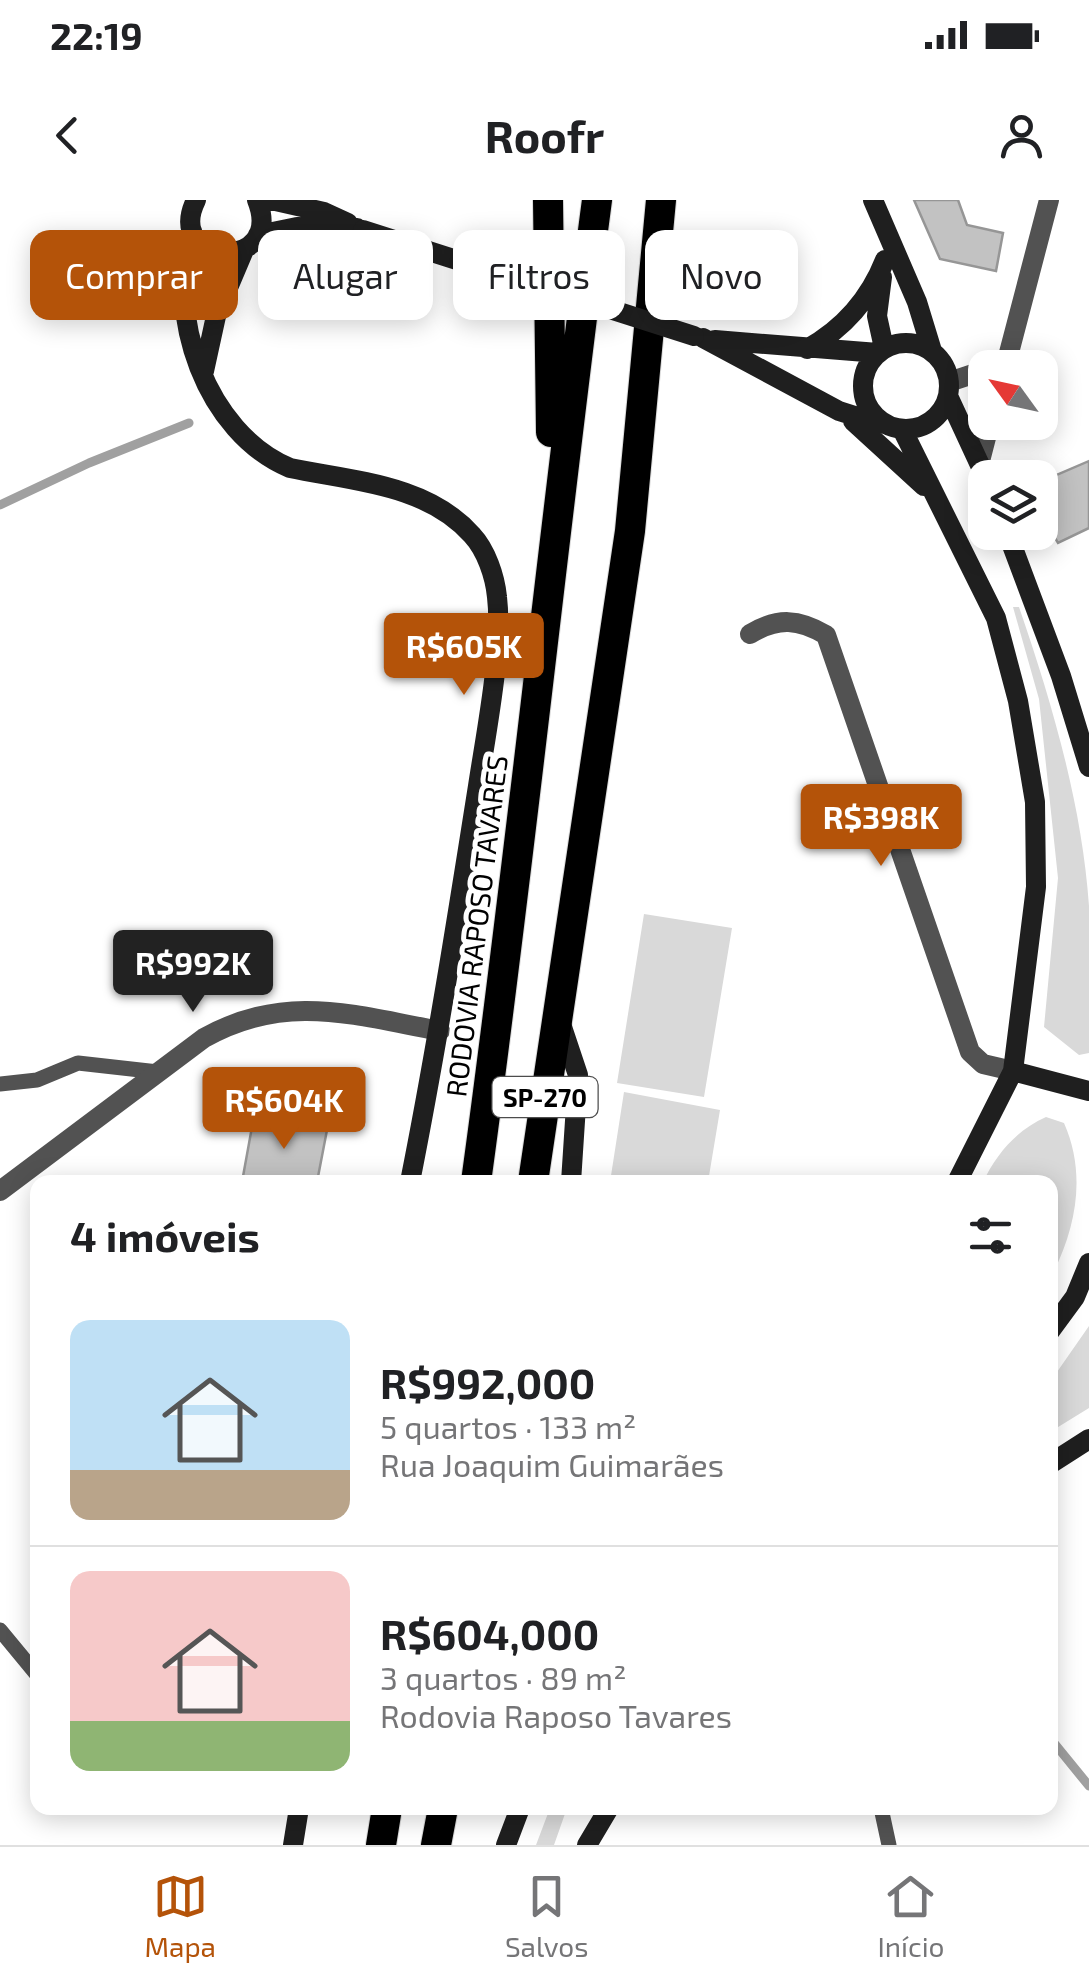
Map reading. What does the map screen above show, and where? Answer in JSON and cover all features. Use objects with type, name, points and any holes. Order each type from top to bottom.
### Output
[{"type":"highway","points":[[548,200],[552,538]]},
{"type":"highway","name":"RODOVIA RAPOSO TAVARES","points":[[477,1175],[520,861],[552,538],[598,200]]},
{"type":"highway","name":"SP-270","points":[[534,1175],[630,531],[661,200]]},
{"type":"highway","points":[[381,1845],[386,1815]]},
{"type":"highway","points":[[436,1845],[442,1815]]},
{"type":"main road","points":[[203,373],[216,316],[262,222],[257,200]]},
{"type":"main road","points":[[271,200],[324,212],[360,229],[698,337],[839,411],[872,435],[942,505]]},
{"type":"main road","points":[[873,200],[886,250],[917,302],[932,352]]},
{"type":"main road","points":[[190,212],[208,250],[232,254],[251,242],[297,227],[360,229]]},
{"type":"main road","name":"RODOVIA RAPOSO TAVARES","points":[[190,212],[182,286],[185,318],[203,373],[241,434],[272,460],[405,492],[433,504],[474,536],[498,595],[496,634],[440,1031],[411,1175]]},
{"type":"main road","points":[[807,349],[845,322],[878,277],[886,250]]},
{"type":"main road","points":[[881,350],[877,316],[886,250]]},
{"type":"main road","points":[[698,337],[807,349],[881,350],[909,342],[932,352],[940,360],[948,389],[979,460]]},
{"type":"main road","points":[[881,350],[869,362],[862,386],[869,410],[895,428],[942,505],[996,618],[1018,701],[1035,802],[1036,886],[1013,1071],[961,1175]]},
{"type":"main road","points":[[839,411],[895,428],[931,421],[948,389]]},
{"type":"main road","points":[[1014,550],[1086,742],[1089,767]]},
{"type":"main road","points":[[556,1011],[578,1075],[571,1175]]},
{"type":"main road","points":[[1013,1071],[1089,1092]]},
{"type":"main road","points":[[1058,1322],[1082,1294],[1089,1262]]},
{"type":"main road","points":[[1058,1459],[1089,1439]]},
{"type":"main road","points":[[293,1845],[298,1815]]},
{"type":"main road","points":[[506,1845],[517,1815]]},
{"type":"main road","points":[[588,1845],[605,1815]]},
{"type":"street","points":[[1006,350],[1049,200]]},
{"type":"street","points":[[948,389],[968,379]]},
{"type":"street","points":[[750,634],[768,623],[788,620],[826,635],[970,1052],[983,1064],[1013,1071]]},
{"type":"street","points":[[0,1192],[204,1038],[240,1017],[283,1010],[328,1011],[440,1031]]},
{"type":"lane","points":[[0,1084],[37,1080],[78,1063],[158,1072]]},
{"type":"lane","points":[[0,1630],[30,1666]]},
{"type":"lane","points":[[883,1815],[889,1845]]},
{"type":"shaded area","points":[[1013,607],[1019,607],[1043,680],[1080,830],[1089,906],[1089,1053],[1079,1055],[1044,1027],[1058,878],[1039,699]]},
{"type":"shaded area","points":[[644,914],[732,928],[704,1097],[617,1083]]},
{"type":"shaded area","points":[[624,1092],[720,1110],[709,1175],[611,1175]]},
{"type":"shaded area","points":[[1046,1117],[1064,1123],[1071,1143],[1077,1182],[1075,1202],[1058,1262],[1058,1175],[987,1175],[1009,1144]]},
{"type":"shaded area","points":[[1089,1326],[1089,1408],[1058,1427],[1058,1371]]},
{"type":"shaded area","points":[[547,1815],[565,1815],[554,1845],[536,1845]]},
{"type":"building","points":[[914,200],[958,200],[967,225],[1003,233],[996,271],[940,259]]},
{"type":"building","points":[[1089,461],[1089,528],[1058,543],[1058,474]]},
{"type":"building","points":[[254,1116],[327,1130],[318,1175],[243,1175]]},
{"type":"waterway","points":[[0,505],[89,463],[189,423]]},
{"type":"waterway","points":[[1058,1748],[1089,1786]]}]
